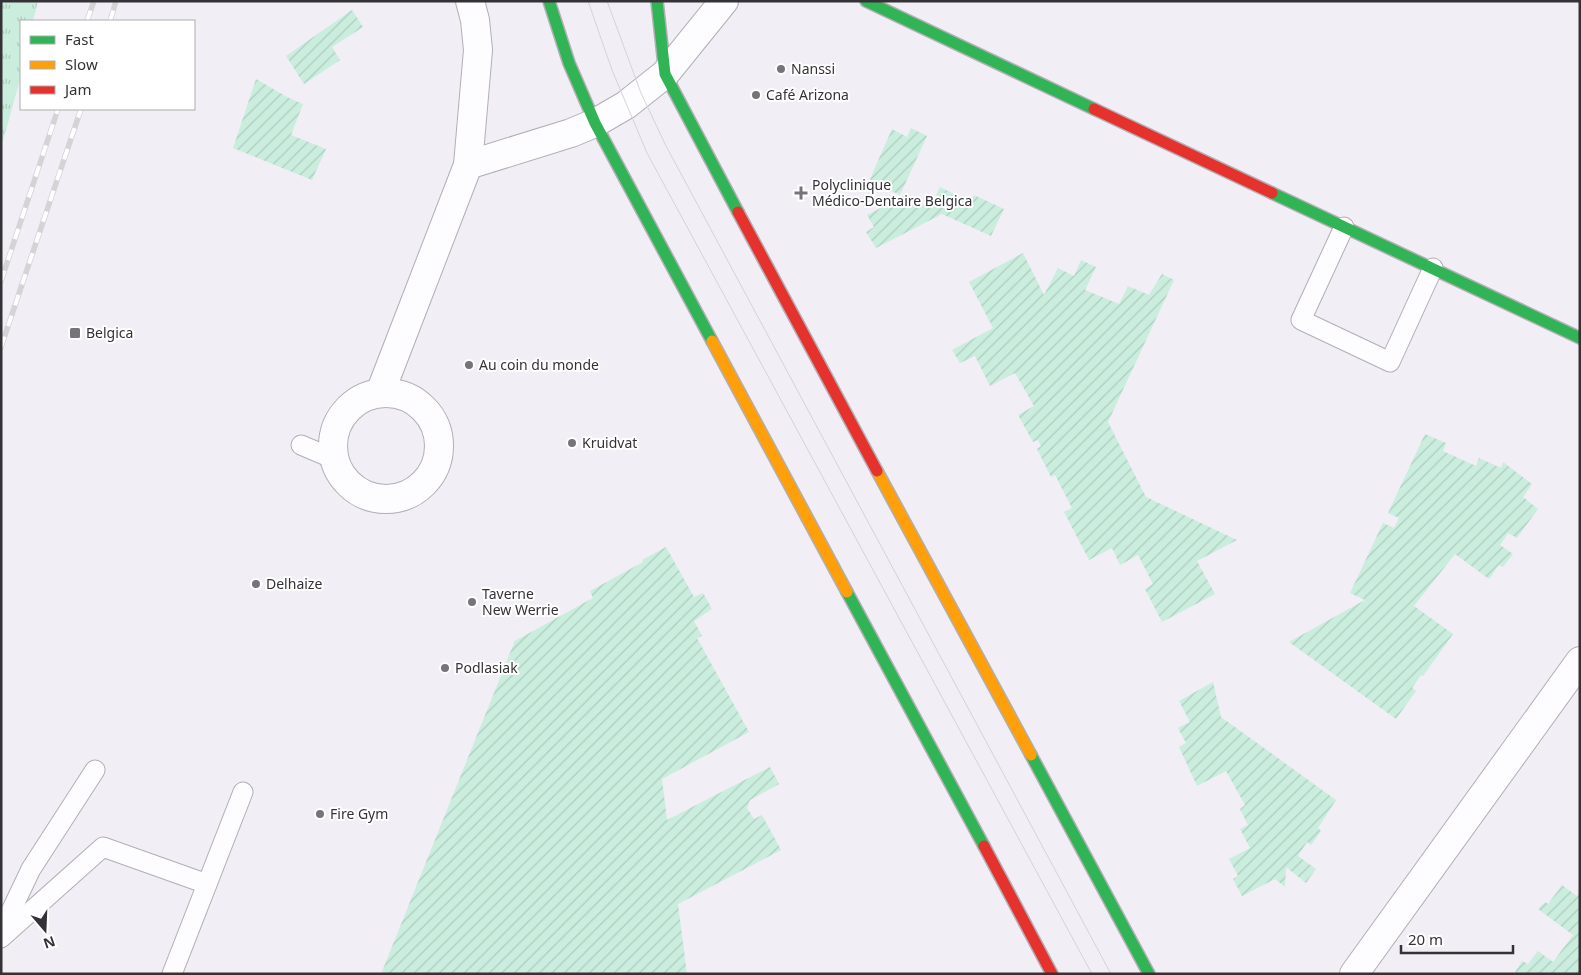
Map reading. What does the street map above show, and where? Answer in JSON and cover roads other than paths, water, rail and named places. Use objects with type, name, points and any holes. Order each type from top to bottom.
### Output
[{"type":"street","points":[[380,393],[468,165],[478,50],[475,20],[470,1]]},
{"type":"street","points":[[549,1],[582,94],[595,124],[1052,974]]},
{"type":"street","points":[[657,1],[665,74],[1149,974]]},
{"type":"street","points":[[468,165],[595,124],[626,105],[665,74],[724,1]]},
{"type":"street","points":[[866,1],[1580,338]]},
{"type":"street","points":[[380,393],[399,394],[417,402],[430,416],[438,434],[439,452],[433,470],[422,484],[407,494],[389,499],[371,497],[355,489],[342,476],[334,459],[333,441],[338,424],[348,408],[363,398],[380,393]]},
{"type":"street","points":[[1354,974],[1580,661]]},
{"type":"lane","points":[[1344,227],[1300,320],[1390,362],[1433,268]]},
{"type":"lane","points":[[301,446],[334,459]]},
{"type":"lane","points":[[1,932],[31,869],[95,770]]},
{"type":"lane","points":[[172,974],[243,792]]},
{"type":"lane","points":[[1,938],[103,847],[206,884]]},
{"type":"tram line","points":[[588,1],[612,70],[647,153],[1092,974]]},
{"type":"tram line","points":[[607,1],[641,93],[665,144],[1111,974]]},
{"type":"railway","points":[[87,20],[94,1]]},
{"type":"railway","points":[[110,20],[116,1]]},
{"type":"railway","points":[[1,281],[58,110]]},
{"type":"railway","points":[[1,347],[81,110]]},
{"type":"place","name":"Nanssi","points":[[781,69]]},
{"type":"place","name":"Café Arizona","points":[[756,95]]},
{"type":"place","name":"Polyclinique Médico-Dentaire Belgica","points":[[801,193]]},
{"type":"place","name":"Belgica","points":[[75,333]]},
{"type":"place","name":"Au coin du monde","points":[[469,365]]},
{"type":"place","name":"Kruidvat","points":[[572,443]]},
{"type":"place","name":"Delhaize","points":[[256,584]]},
{"type":"place","name":"Taverne New Werrie","points":[[472,602]]},
{"type":"place","name":"Podlasiak","points":[[445,668]]},
{"type":"place","name":"Fire Gym","points":[[320,814]]}]
